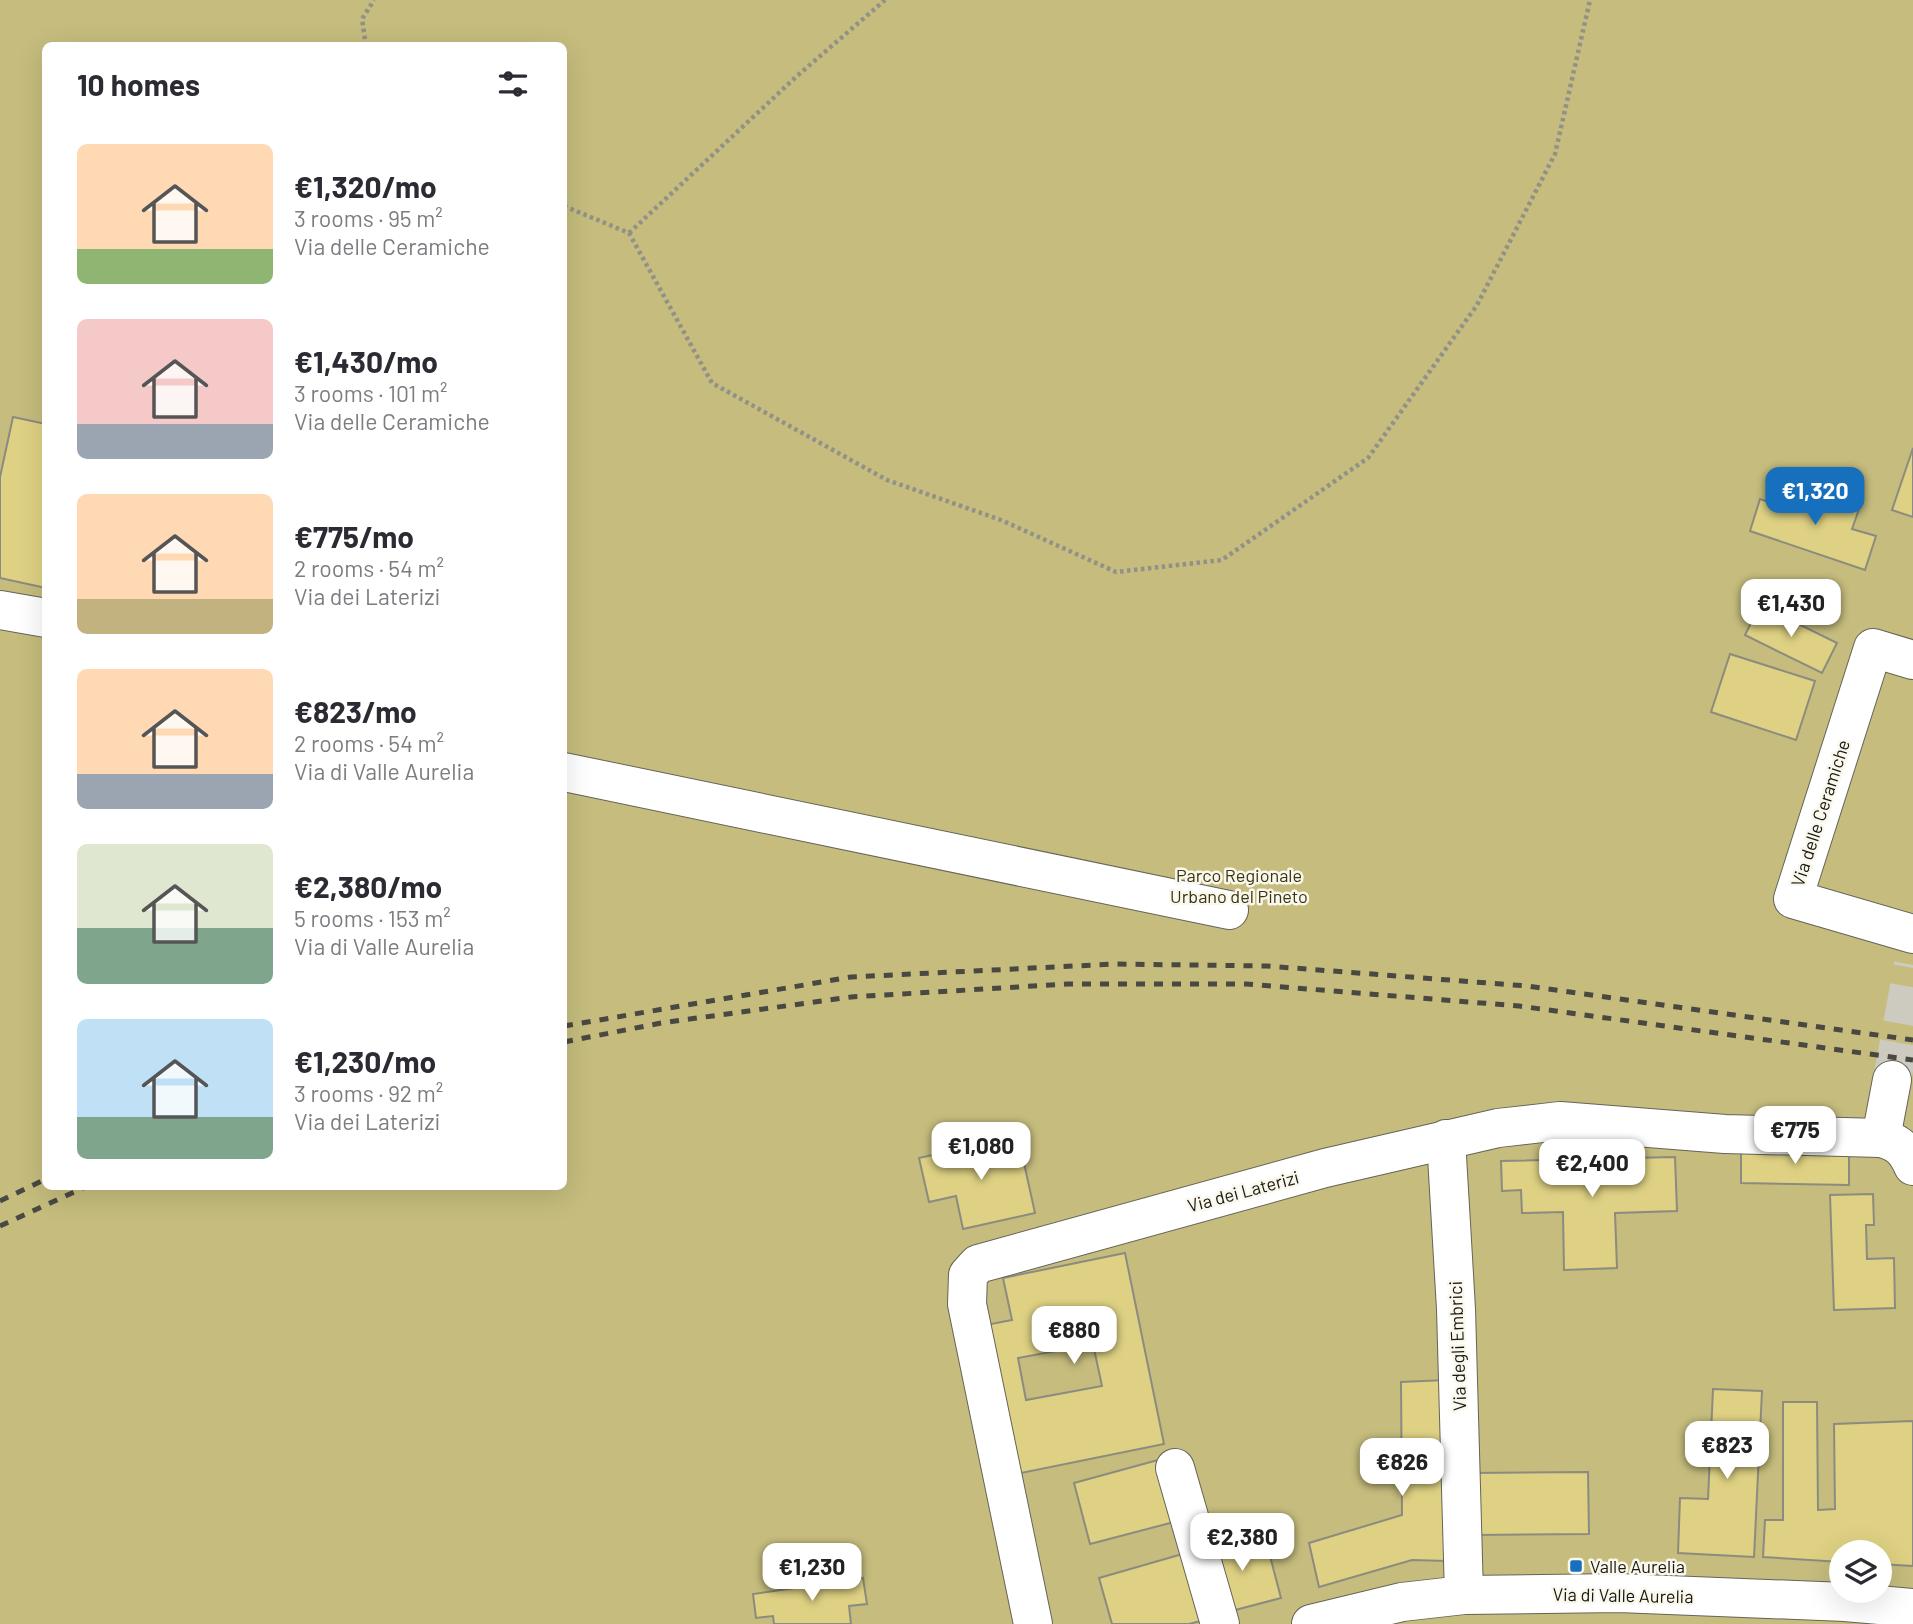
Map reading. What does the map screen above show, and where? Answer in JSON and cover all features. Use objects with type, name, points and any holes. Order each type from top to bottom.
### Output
[{"type":"street","points":[[0,610],[42,617]]},
{"type":"street","name":"Via delle Ceramiche","points":[[1913,660],[1873,648],[1793,899],[1913,934]]},
{"type":"street","points":[[567,773],[1229,910]]},
{"type":"street","points":[[1892,1080],[1881,1138],[1894,1142],[1903,1149],[1913,1166]]},
{"type":"street","name":"Via dei Laterizi","points":[[1032,1624],[967,1304],[966,1282],[972,1269],[978,1264],[1325,1168],[1498,1128],[1560,1121],[1725,1134],[1881,1138]]},
{"type":"street","name":"Via degli Embrici","points":[[1446,1139],[1456,1309],[1464,1595]]},
{"type":"street","points":[[1175,1468],[1220,1624]]},
{"type":"street","name":"Via di Valle Aurelia","points":[[1327,1622],[1402,1602],[1464,1595],[1620,1609],[1845,1602],[1913,1608]]},
{"type":"path","points":[[365,42],[362,19],[374,0]]},
{"type":"path","points":[[629,233],[797,76],[885,0]]},
{"type":"path","points":[[567,207],[629,233],[712,383],[887,480],[1001,520],[1116,572],[1222,561],[1368,458],[1477,305],[1555,154],[1590,0]]},
{"type":"green space","name":"Parco Regionale Urbano del Pineto","points":[[0,0],[1913,0],[1913,1624],[0,1624]]},
{"type":"building","points":[[13,417],[42,423],[42,587],[0,578],[0,477]]},
{"type":"building","points":[[1913,448],[1913,517],[1892,510]]},
{"type":"building","points":[[1790,485],[1859,509],[1852,529],[1876,536],[1865,570],[1750,531],[1760,499],[1783,507]]},
{"type":"building","points":[[1760,605],[1837,643],[1822,673],[1745,635]]},
{"type":"building","points":[[1730,654],[1815,681],[1796,740],[1711,712]]},
{"type":"building","points":[[1018,1136],[1035,1213],[963,1229],[956,1196],[929,1202],[919,1158]]},
{"type":"building","points":[[1741,1148],[1849,1150],[1849,1185],[1741,1183]]},
{"type":"building","points":[[1675,1157],[1677,1211],[1615,1213],[1617,1268],[1564,1270],[1563,1212],[1522,1213],[1521,1190],[1502,1191],[1501,1161]]},
{"type":"building","points":[[1873,1194],[1874,1225],[1866,1225],[1867,1259],[1894,1258],[1895,1308],[1834,1310],[1830,1195]]},
{"type":"building","points":[[1125,1253],[1164,1444],[1016,1474],[986,1325],[1012,1320],[1003,1278]],"holes":[[[1093,1344],[1102,1386],[1026,1400],[1018,1358]]]},
{"type":"building","points":[[1446,1380],[1447,1561],[1412,1560],[1319,1587],[1309,1543],[1402,1515],[1401,1382]]},
{"type":"building","points":[[1713,1389],[1762,1391],[1754,1557],[1678,1553],[1680,1498],[1708,1499]]},
{"type":"building","points":[[1783,1402],[1817,1402],[1818,1510],[1835,1509],[1834,1424],[1913,1421],[1913,1566],[1892,1565],[1892,1540],[1829,1540],[1829,1561],[1763,1557],[1765,1520],[1783,1520]]},
{"type":"building","points":[[1158,1460],[1174,1522],[1090,1544],[1074,1483]]},
{"type":"building","points":[[1588,1472],[1589,1534],[1475,1535],[1474,1473]]},
{"type":"building","points":[[1264,1533],[1281,1598],[1220,1614],[1204,1548]]},
{"type":"building","points":[[1186,1553],[1204,1620],[1189,1624],[1112,1624],[1099,1578]]},
{"type":"building","points":[[863,1578],[867,1604],[849,1606],[851,1624],[774,1624],[773,1616],[756,1618],[753,1594]]},
{"type":"tunnel","points":[[1892,1080],[1913,965]]},
{"type":"railway","points":[[567,1025],[851,977],[1115,964],[1267,966],[1527,986],[1913,1040]]},
{"type":"railway","points":[[567,1041],[661,1023],[851,997],[1067,984],[1246,984],[1519,1006],[1913,1060]]},
{"type":"railway","points":[[0,1201],[42,1181]]},
{"type":"railway","points":[[0,1226],[78,1190]]},
{"type":"place","name":"Valle Aurelia","points":[[1576,1566]]}]
